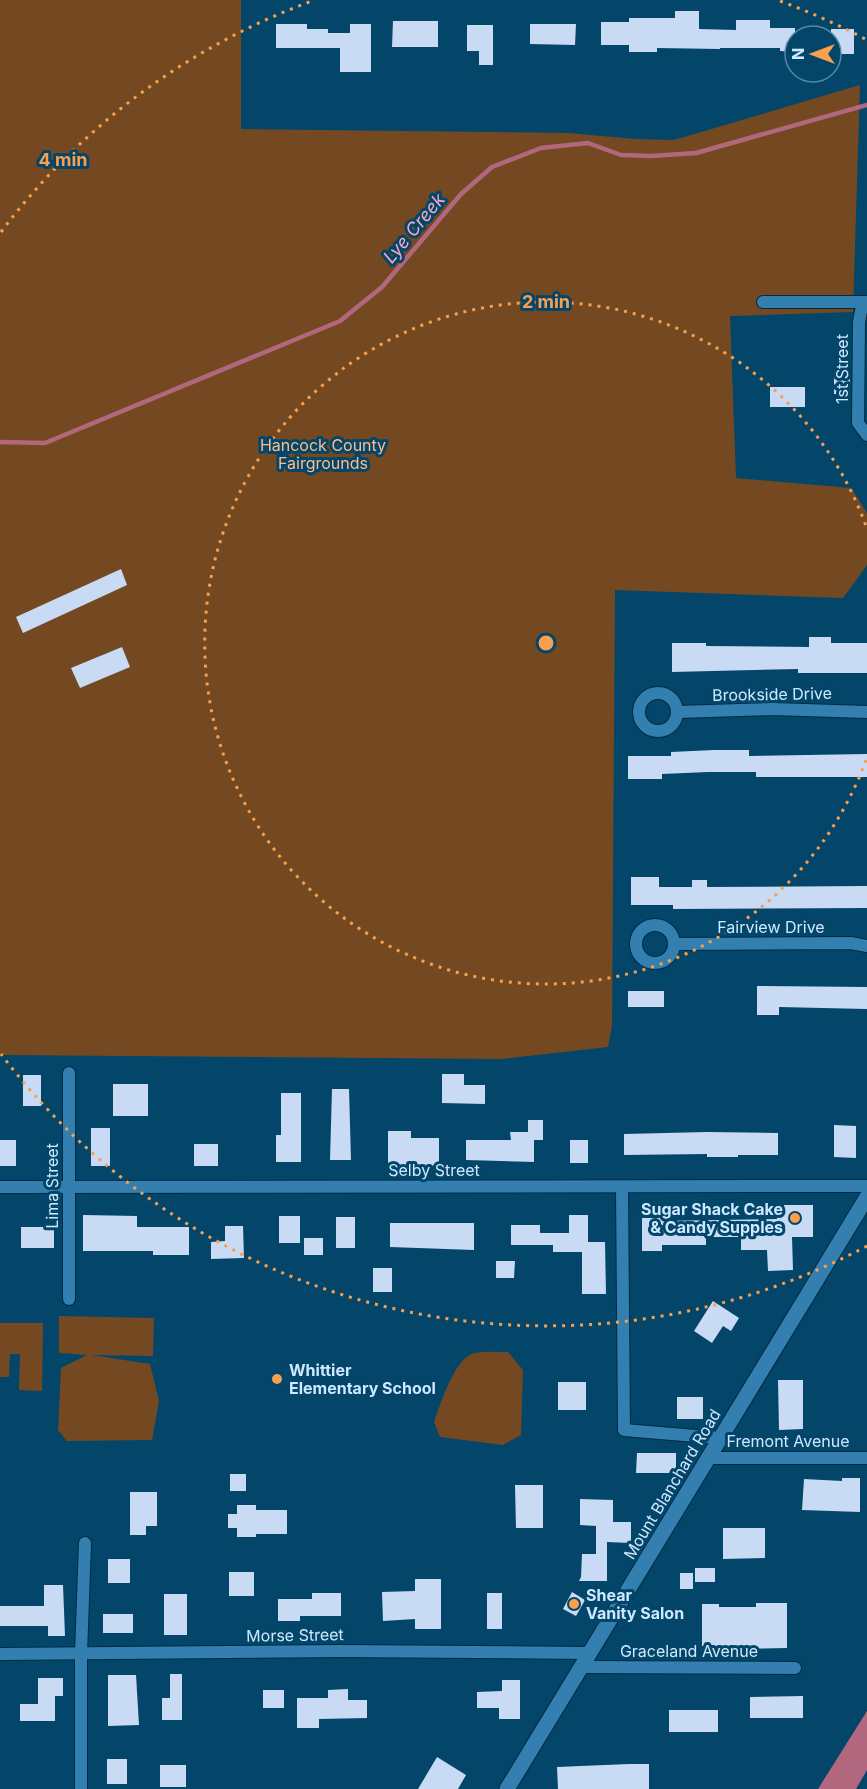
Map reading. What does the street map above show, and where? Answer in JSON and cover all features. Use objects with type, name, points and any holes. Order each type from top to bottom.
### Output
[{"type":"main road","name":"Mount Blanchard Road","points":[[507,1789],[867,1197]]},
{"type":"street","points":[[763,302],[867,302]]},
{"type":"street","name":"1st Street","points":[[867,302],[861,311],[859,322],[858,423],[867,435]]},
{"type":"street","name":"Brookside Drive","points":[[677,712],[773,709],[867,712]]},
{"type":"street","name":"Fairview Drive","points":[[674,944],[851,943],[867,946]]},
{"type":"street","name":"Lima Street","points":[[69,1073],[69,1299]]},
{"type":"street","points":[[622,1186],[624,1430],[720,1438]]},
{"type":"street","name":"Selby Street","points":[[0,1187],[867,1186]]},
{"type":"street","name":"Fremont Avenue","points":[[710,1458],[867,1458]]},
{"type":"street","points":[[81,1789],[81,1654],[85,1543]]},
{"type":"street","name":"Morse Street","points":[[0,1654],[329,1651],[591,1653]]},
{"type":"street","name":"Graceland Avenue","points":[[582,1667],[795,1668]]},
{"type":"green space","name":"Hancock County Fairgrounds","points":[[0,0],[241,0],[241,129],[569,133],[674,140],[860,85],[853,312],[730,316],[736,478],[851,488],[867,513],[867,565],[843,598],[615,590],[612,1026],[608,1047],[501,1059],[0,1055]]},
{"type":"green space","points":[[59,1316],[154,1318],[153,1356],[91,1355],[150,1364],[159,1401],[152,1440],[67,1441],[58,1430],[61,1368],[87,1355],[59,1353]]},
{"type":"green space","points":[[0,1323],[43,1323],[42,1391],[19,1390],[20,1354],[10,1354],[9,1377],[0,1377]]},
{"type":"green space","points":[[508,1352],[523,1370],[521,1435],[503,1445],[440,1437],[434,1422],[444,1393],[460,1364],[474,1353]]},
{"type":"shaded area","points":[[867,1711],[867,1770],[856,1789],[818,1789]]},
{"type":"building","points":[[675,11],[699,11],[699,29],[736,30],[736,20],[770,20],[770,28],[783,28],[783,51],[780,51],[780,48],[657,48],[657,52],[629,52],[629,45],[601,45],[601,22],[629,22],[629,18],[675,18]]},
{"type":"building","points":[[393,21],[438,21],[438,47],[392,47]]},
{"type":"building","points":[[276,24],[307,24],[307,29],[328,29],[328,33],[350,33],[350,24],[371,24],[371,72],[340,72],[340,48],[276,48]]},
{"type":"building","points":[[530,24],[576,24],[575,45],[530,44]]},
{"type":"building","points":[[467,25],[493,25],[493,65],[479,65],[479,51],[467,51]]},
{"type":"building","points":[[843,29],[854,29],[854,54],[843,54]]},
{"type":"building","points":[[834,371],[850,371],[850,394],[834,394]]},
{"type":"building","points":[[770,387],[805,387],[805,407],[770,407]]},
{"type":"building","points":[[121,569],[127,585],[23,633],[16,617]]},
{"type":"building","points":[[809,637],[831,637],[831,643],[867,643],[867,673],[798,673],[798,669],[672,672],[672,643],[706,643],[706,646],[809,647]]},
{"type":"building","points":[[122,647],[130,667],[80,688],[71,668]]},
{"type":"building","points":[[749,750],[749,756],[867,754],[867,777],[756,777],[756,772],[708,772],[662,774],[662,779],[628,779],[628,756],[671,756],[671,752]]},
{"type":"building","points":[[631,877],[659,877],[659,887],[692,887],[692,880],[707,880],[707,887],[867,886],[867,908],[673,909],[673,905],[631,905]]},
{"type":"building","points":[[757,986],[867,987],[867,1009],[779,1007],[779,1015],[757,1015]]},
{"type":"building","points":[[628,991],[664,991],[664,1007],[628,1007]]},
{"type":"building","points":[[442,1074],[464,1074],[464,1085],[485,1085],[485,1104],[442,1103]]},
{"type":"building","points":[[23,1075],[41,1075],[41,1106],[23,1106]]},
{"type":"building","points":[[113,1084],[148,1084],[148,1116],[113,1116]]},
{"type":"building","points":[[332,1089],[349,1089],[351,1160],[330,1160]]},
{"type":"building","points":[[281,1093],[301,1093],[301,1162],[276,1162],[276,1135],[281,1135]]},
{"type":"building","points":[[528,1120],[543,1120],[543,1140],[534,1140],[534,1162],[466,1160],[466,1140],[511,1140],[510,1132],[528,1132]]},
{"type":"building","points":[[834,1125],[856,1126],[856,1158],[834,1157]]},
{"type":"building","points":[[91,1128],[110,1128],[110,1166],[91,1166]]},
{"type":"building","points":[[388,1131],[411,1131],[411,1138],[439,1138],[439,1166],[388,1166]]},
{"type":"building","points":[[778,1133],[778,1155],[707,1157],[707,1154],[624,1155],[624,1134]]},
{"type":"building","points":[[0,1140],[16,1140],[16,1166],[0,1166]]},
{"type":"building","points":[[570,1140],[588,1140],[588,1163],[570,1163]]},
{"type":"building","points":[[194,1144],[218,1144],[218,1166],[194,1166]]},
{"type":"building","points":[[784,1205],[813,1205],[813,1237],[792,1237],[793,1270],[768,1271],[767,1250],[741,1250],[741,1237],[706,1237],[706,1245],[662,1245],[662,1251],[642,1251],[642,1218],[662,1218],[662,1221],[777,1219],[777,1213],[784,1213]]},
{"type":"building","points":[[83,1215],[137,1216],[137,1227],[189,1227],[189,1255],[153,1255],[153,1251],[83,1251]]},
{"type":"building","points":[[569,1215],[588,1215],[588,1242],[605,1242],[606,1294],[582,1294],[582,1252],[553,1252],[553,1245],[511,1245],[511,1225],[540,1225],[540,1233],[569,1233]]},
{"type":"building","points":[[279,1216],[300,1216],[300,1243],[279,1243]]},
{"type":"building","points":[[336,1217],[355,1217],[355,1248],[336,1248]]},
{"type":"building","points":[[390,1223],[474,1223],[474,1250],[390,1247]]},
{"type":"building","points":[[225,1226],[243,1226],[244,1258],[211,1259],[211,1242],[225,1241]]},
{"type":"building","points":[[21,1227],[54,1227],[54,1248],[21,1248]]},
{"type":"building","points":[[304,1238],[323,1238],[323,1255],[304,1255]]},
{"type":"building","points":[[496,1261],[515,1261],[514,1278],[496,1278]]},
{"type":"building","points":[[373,1268],[392,1268],[392,1292],[373,1292]]},
{"type":"building","points":[[713,1301],[739,1318],[731,1331],[723,1326],[712,1343],[694,1331]]},
{"type":"building","points":[[778,1380],[803,1380],[803,1429],[779,1430]]},
{"type":"building","points":[[558,1382],[586,1382],[586,1410],[558,1410]]},
{"type":"building","points":[[677,1397],[703,1397],[703,1419],[677,1419]]},
{"type":"building","points":[[637,1453],[676,1453],[676,1473],[636,1473]]},
{"type":"building","points":[[230,1474],[246,1474],[246,1491],[230,1491]]},
{"type":"building","points":[[842,1478],[860,1478],[860,1512],[802,1510],[804,1479],[842,1481]]},
{"type":"building","points":[[515,1485],[543,1485],[543,1528],[516,1528]]},
{"type":"building","points":[[130,1492],[157,1492],[157,1526],[146,1526],[146,1535],[130,1535]]},
{"type":"building","points":[[580,1499],[613,1500],[613,1522],[631,1522],[631,1543],[607,1542],[607,1581],[579,1581],[582,1554],[596,1554],[596,1526],[580,1525]]},
{"type":"building","points":[[237,1505],[256,1505],[256,1510],[287,1510],[287,1534],[256,1534],[256,1537],[237,1537],[237,1528],[228,1528],[228,1514],[237,1514]]},
{"type":"building","points":[[723,1528],[765,1528],[765,1558],[723,1559]]},
{"type":"building","points":[[108,1559],[130,1559],[130,1583],[108,1583]]},
{"type":"building","points":[[695,1568],[715,1568],[715,1582],[695,1582]]},
{"type":"building","points":[[229,1572],[254,1572],[254,1596],[229,1596]]},
{"type":"building","points":[[680,1573],[693,1573],[693,1589],[680,1589]]},
{"type":"building","points":[[415,1579],[441,1579],[441,1629],[415,1629],[415,1619],[383,1621],[382,1592],[415,1591]]},
{"type":"building","points":[[44,1585],[63,1585],[65,1636],[48,1636],[48,1626],[0,1626],[0,1606],[44,1606]]},
{"type":"building","name":"Shear Vanity Salon","points":[[572,1592],[585,1600],[576,1616],[563,1609]]},
{"type":"building","points":[[312,1593],[341,1593],[341,1616],[300,1616],[300,1621],[278,1621],[278,1599],[312,1599]]},
{"type":"building","points":[[487,1593],[502,1593],[502,1629],[487,1629]]},
{"type":"building","points":[[164,1594],[187,1594],[187,1635],[164,1635]]},
{"type":"building","points":[[756,1603],[787,1603],[787,1648],[729,1649],[729,1646],[702,1646],[702,1604],[719,1604],[719,1607],[756,1607]]},
{"type":"building","points":[[103,1614],[133,1614],[133,1633],[103,1633]]},
{"type":"building","points":[[170,1674],[182,1674],[182,1720],[162,1720],[162,1698],[170,1698]]},
{"type":"building","points":[[108,1675],[136,1675],[139,1725],[108,1726]]},
{"type":"building","points":[[38,1678],[63,1678],[63,1696],[55,1696],[55,1721],[20,1721],[20,1704],[38,1704]]},
{"type":"building","points":[[502,1680],[520,1680],[520,1719],[499,1719],[499,1708],[477,1708],[477,1692],[502,1691]]},
{"type":"building","points":[[348,1689],[348,1700],[367,1700],[367,1718],[319,1719],[319,1728],[297,1728],[297,1698],[328,1698],[328,1690]]},
{"type":"building","points":[[263,1690],[284,1690],[284,1708],[263,1708]]},
{"type":"building","points":[[803,1696],[803,1718],[750,1718],[750,1697]]},
{"type":"building","points":[[669,1710],[718,1710],[718,1732],[669,1732]]},
{"type":"building","points":[[437,1757],[466,1775],[458,1789],[418,1789]]},
{"type":"building","points":[[107,1759],[127,1759],[127,1784],[107,1784]]},
{"type":"building","points":[[649,1764],[649,1789],[558,1789],[557,1767]]},
{"type":"building","points":[[160,1765],[186,1765],[186,1787],[160,1787]]},
{"type":"waterway","name":"Lye Creek","points":[[0,442],[45,443],[340,321],[382,287],[461,194],[492,167],[541,148],[588,143],[621,155],[696,153],[867,105]]},
{"type":"place","name":"Sugar Shack Cake & Candy Supples","points":[[795,1218]]},
{"type":"place","name":"Whittier Elementary School","points":[[277,1379]]},
{"type":"place","name":"Shear Vanity Salon","points":[[574,1604]]}]
